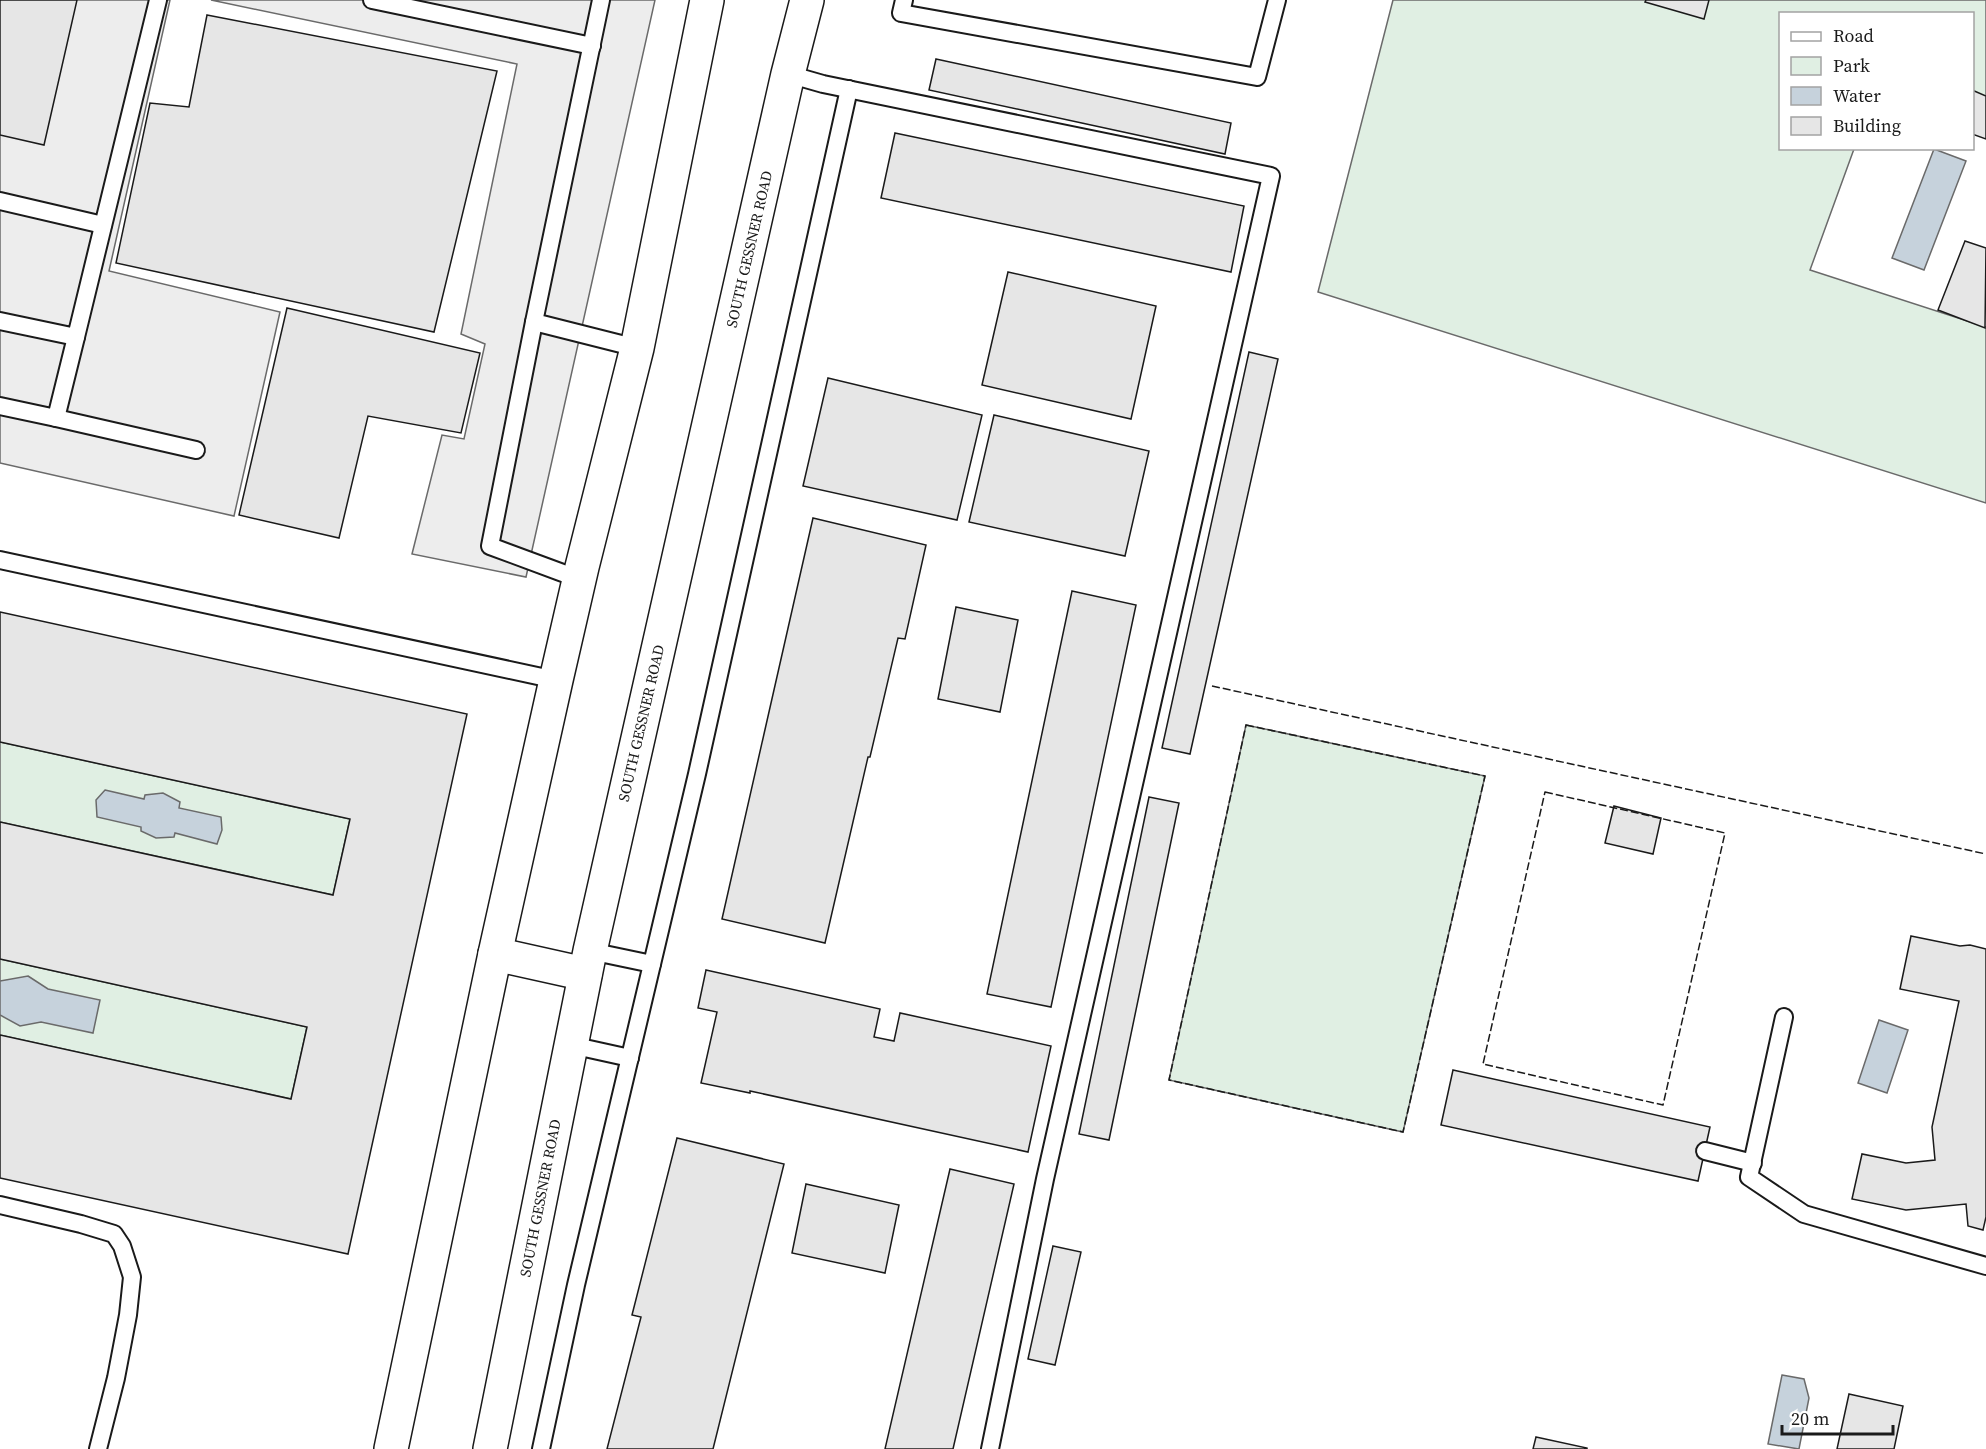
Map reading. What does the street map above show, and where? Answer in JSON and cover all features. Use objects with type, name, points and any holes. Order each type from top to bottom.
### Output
[{"type":"main road","points":[[391,1449],[495,954],[556,680],[637,348],[707,0]]},
{"type":"main road","name":"SOUTH GESSNER ROAD","points":[[490,1449],[587,963],[788,75],[807,0]]},
{"type":"main road","points":[[495,954],[587,963]]},
{"type":"lane","points":[[56,418],[158,0]]},
{"type":"lane","points":[[372,0],[592,45]]},
{"type":"lane","points":[[579,579],[490,546],[534,322],[602,0]]},
{"type":"lane","points":[[904,0],[901,13],[1257,77],[1277,0]]},
{"type":"lane","points":[[788,75],[1271,176],[1045,1179],[990,1449]]},
{"type":"lane","points":[[541,1449],[576,1285],[697,774],[849,89]]},
{"type":"lane","points":[[0,201],[103,225]]},
{"type":"lane","points":[[0,321],[76,338]]},
{"type":"lane","points":[[534,322],[637,348]]},
{"type":"lane","points":[[0,406],[196,450]]},
{"type":"lane","points":[[0,560],[556,680]]},
{"type":"lane","points":[[587,963],[652,964]]},
{"type":"lane","points":[[1784,1017],[1749,1177],[1804,1214],[1986,1266]]},
{"type":"lane","points":[[571,1045],[630,1058]]},
{"type":"lane","points":[[1705,1151],[1753,1163]]},
{"type":"lane","points":[[0,1204],[114,1234],[122,1246],[132,1277],[128,1315],[116,1378],[98,1449]]},
{"type":"green space","points":[[1393,0],[1986,0],[1986,118],[1974,119],[1974,12],[1779,12],[1779,150],[1854,150],[1810,270],[1986,327],[1986,503],[1318,292]]},
{"type":"green space","points":[[1246,725],[1485,776],[1403,1132],[1169,1080]]},
{"type":"green space","points":[[0,742],[350,819],[333,895],[0,822]]},
{"type":"green space","points":[[0,959],[307,1027],[291,1099],[0,1035]]},
{"type":"shaded area","points":[[0,0],[170,0],[109,271],[280,312],[234,516],[0,463]]},
{"type":"shaded area","points":[[211,0],[655,0],[526,577],[412,554],[442,435],[464,439],[485,344],[461,334],[517,64]]},
{"type":"water","points":[[1934,150],[1966,161],[1924,270],[1892,258]]},
{"type":"water","points":[[105,790],[144,799],[145,795],[163,793],[180,802],[179,808],[221,817],[222,830],[217,844],[175,833],[174,837],[156,838],[141,831],[141,827],[97,817],[96,800]]},
{"type":"water","points":[[28,976],[48,989],[100,1000],[93,1033],[41,1022],[20,1026],[0,1015],[0,981]]},
{"type":"water","points":[[1879,1020],[1908,1030],[1887,1093],[1858,1083]]},
{"type":"water","points":[[1782,1375],[1804,1379],[1809,1398],[1799,1449],[1768,1444]]},
{"type":"building","points":[[0,0],[77,0],[44,145],[0,135]]},
{"type":"building","points":[[1646,0],[1709,0],[1704,19],[1645,2]]},
{"type":"building","points":[[207,15],[497,71],[434,332],[116,263],[150,103],[189,107]]},
{"type":"building","points":[[936,59],[1231,123],[1225,154],[929,90]]},
{"type":"building","points":[[1974,91],[1986,96],[1986,139],[1974,135]]},
{"type":"building","points":[[895,133],[1244,206],[1231,272],[881,198]]},
{"type":"building","points":[[1965,241],[1986,248],[1985,328],[1938,310]]},
{"type":"building","points":[[1008,272],[1156,306],[1131,419],[982,385]]},
{"type":"building","points":[[287,308],[480,353],[461,433],[368,416],[339,538],[239,515]]},
{"type":"building","points":[[1249,352],[1278,359],[1190,754],[1162,748]]},
{"type":"building","points":[[828,378],[982,415],[957,520],[803,486]]},
{"type":"building","points":[[994,415],[1149,451],[1125,556],[969,522]]},
{"type":"building","points":[[813,518],[926,545],[905,639],[898,638],[825,943],[722,919]]},
{"type":"building","points":[[1072,591],[1136,605],[1051,1007],[987,994]]},
{"type":"building","points":[[956,607],[1018,620],[1000,712],[938,699]]},
{"type":"building","points":[[0,612],[467,714],[348,1254],[0,1178],[0,1035],[291,1099],[307,1027],[0,959],[0,822],[333,895],[350,819],[0,742]]},
{"type":"building","points":[[1149,797],[1179,803],[1109,1140],[1079,1134]]},
{"type":"building","points":[[1614,806],[1661,818],[1653,854],[1605,843]]},
{"type":"building","points":[[1911,936],[1986,949],[1986,1217],[1983,1230],[1968,1226],[1966,1204],[1906,1210],[1852,1199],[1862,1154],[1906,1163],[1935,1160],[1932,1127],[1959,1001],[1900,989]]},
{"type":"building","points":[[706,970],[880,1009],[874,1037],[894,1041],[900,1013],[1051,1046],[1028,1152],[750,1091],[750,1093],[701,1083],[717,1012],[698,1008]]},
{"type":"building","points":[[1453,1070],[1710,1127],[1698,1181],[1441,1125]]},
{"type":"building","points":[[677,1138],[784,1164],[713,1449],[607,1449],[641,1317],[632,1315]]},
{"type":"building","points":[[950,1169],[1014,1184],[953,1449],[885,1449]]},
{"type":"building","points":[[806,1184],[899,1205],[885,1273],[792,1253]]},
{"type":"building","points":[[1053,1246],[1081,1252],[1055,1365],[1028,1359]]},
{"type":"building","points":[[1849,1394],[1903,1406],[1894,1449],[1837,1449]]},
{"type":"building","points":[[1536,1437],[1587,1448],[1587,1449],[1533,1449]]},
{"type":"fence","points":[[1212,686],[1986,854]]},
{"type":"fence","points":[[1246,725],[1485,776],[1403,1132],[1169,1080],[1246,725]]},
{"type":"fence","points":[[1545,792],[1725,833],[1663,1105],[1483,1064],[1545,792]]}]
